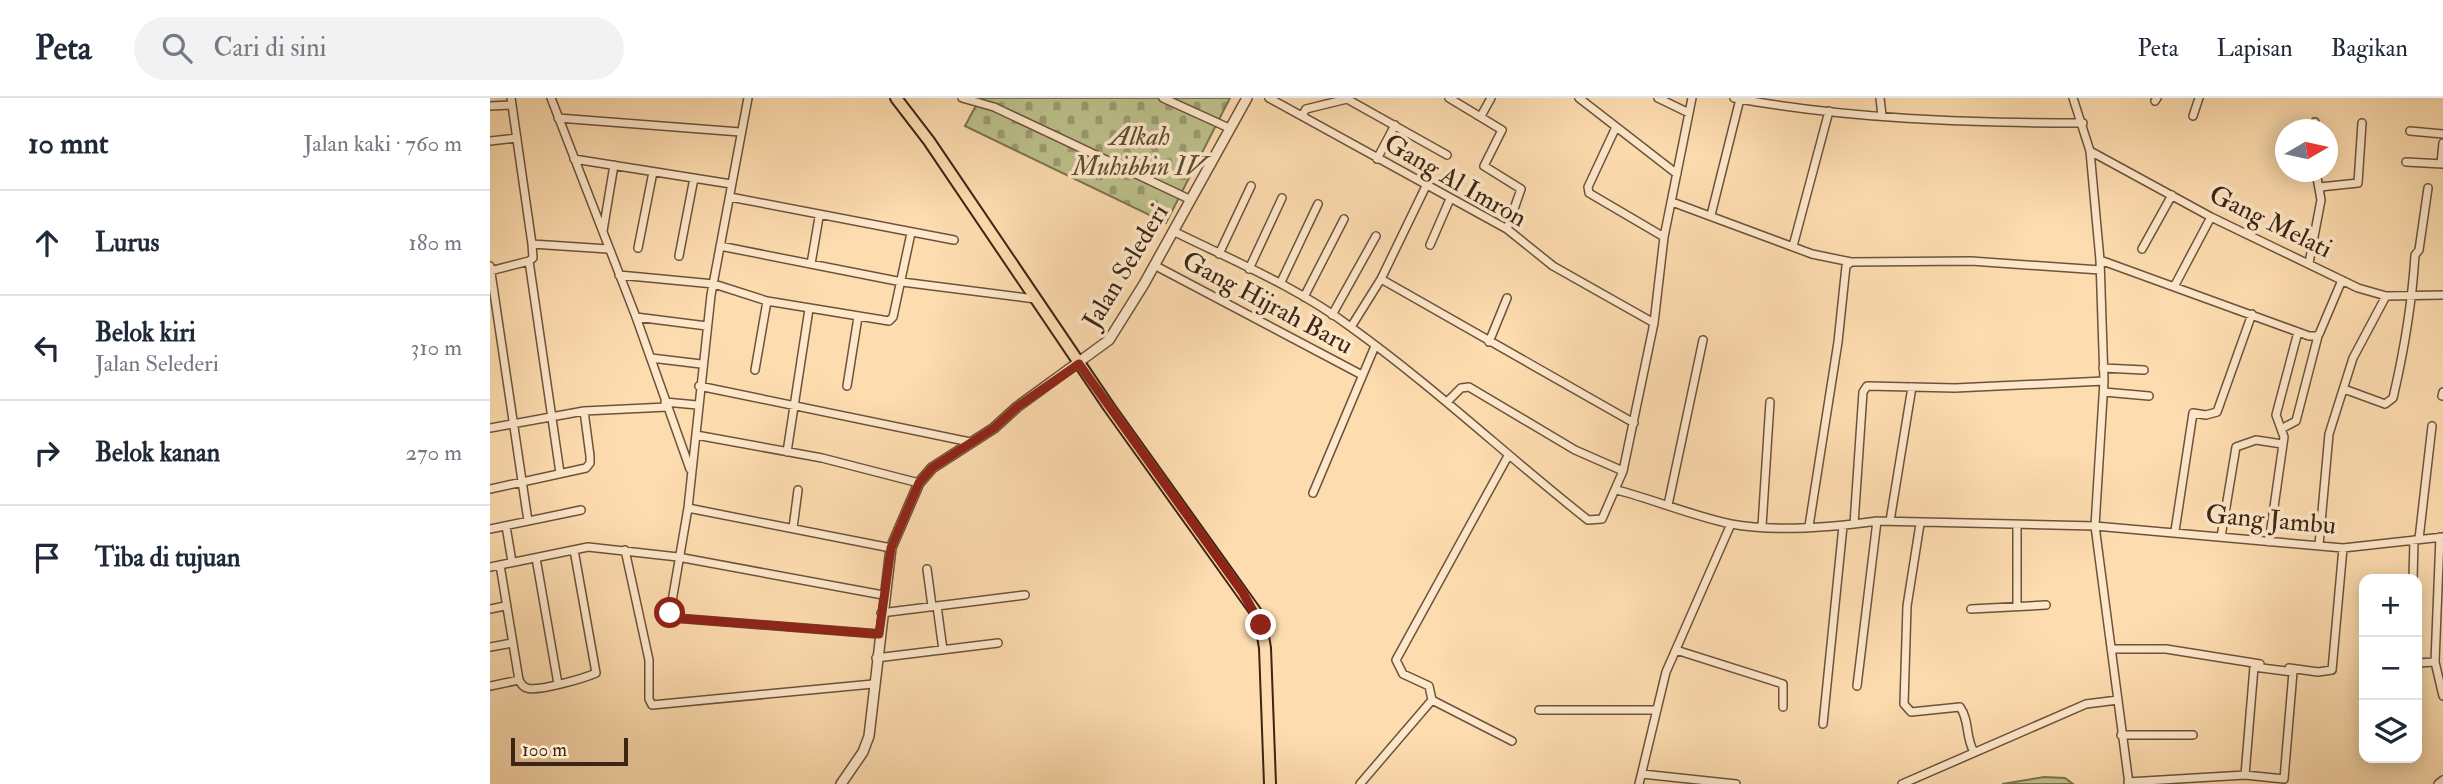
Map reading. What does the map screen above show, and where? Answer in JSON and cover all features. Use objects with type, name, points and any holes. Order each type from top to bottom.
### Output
[{"type":"main road","points":[[896,98],[1079,364],[1243,593],[1261,625],[1270,784]]},
{"type":"street","points":[[551,98],[636,317],[690,469]]},
{"type":"street","points":[[748,98],[701,364],[688,508],[670,608],[673,617],[879,634]]},
{"type":"street","points":[[962,98],[982,102],[1189,199]]},
{"type":"street","points":[[1163,98],[1230,128]]},
{"type":"street","name":"Jalan Selederi","points":[[841,784],[863,752],[869,736],[883,594],[891,548],[919,483],[932,468],[994,428],[1017,407],[1079,364],[1114,333],[1247,98]]},
{"type":"street","name":"Gang Al Imron","points":[[1269,98],[1507,229],[1553,267],[1654,323]]},
{"type":"street","points":[[1449,98],[1502,130],[1484,166],[1521,189],[1507,229]]},
{"type":"street","points":[[1481,116],[1491,98]]},
{"type":"street","points":[[1578,98],[1678,174]]},
{"type":"street","points":[[1658,98],[1689,113]]},
{"type":"street","points":[[1173,231],[1281,282],[1351,327],[1447,402],[1508,456],[1588,520],[1602,519],[1617,490],[1634,423],[1654,323],[1664,237],[1692,98]]},
{"type":"street","points":[[1881,98],[1882,116]]},
{"type":"street","points":[[2073,98],[2074,109],[2083,124],[2090,150],[2100,260],[2104,392],[2095,526],[2129,783],[2245,775],[2284,779],[2293,673],[2254,667],[2245,775]]},
{"type":"street","points":[[2193,116],[2199,98]]},
{"type":"street","points":[[1302,116],[1306,109],[1347,99],[1447,155]]},
{"type":"street","points":[[1711,215],[1737,99],[1783,102],[1829,111],[1882,116],[1994,123],[2083,124]]},
{"type":"street","points":[[490,106],[512,101],[532,244],[533,258],[529,261],[490,269],[528,521]]},
{"type":"street","points":[[1793,246],[1829,111]]},
{"type":"street","points":[[558,118],[740,132]]},
{"type":"street","points":[[2320,187],[2358,183],[2362,124]]},
{"type":"street","points":[[1377,159],[1395,125]]},
{"type":"street","points":[[1616,127],[1588,187],[1589,193],[1664,237]]},
{"type":"street","points":[[2410,131],[2443,134]]},
{"type":"street","points":[[490,141],[517,138]]},
{"type":"street","points":[[2406,162],[2442,164],[2443,144]]},
{"type":"street","name":"Gang Melati","points":[[2090,150],[2211,217],[2342,280],[2386,296],[2443,295]]},
{"type":"street","points":[[574,159],[731,184]]},
{"type":"street","points":[[603,232],[614,165]]},
{"type":"street","points":[[638,248],[653,172]]},
{"type":"street","points":[[679,256],[695,178]]},
{"type":"street","points":[[2309,263],[2320,207],[2319,182]]},
{"type":"street","points":[[1219,254],[1251,186]]},
{"type":"street","points":[[1351,327],[1381,279],[1426,186]]},
{"type":"street","points":[[2344,389],[2385,404],[2393,398],[2413,295],[2415,255],[2419,250],[2428,188]]},
{"type":"street","points":[[2142,249],[2172,195]]},
{"type":"street","points":[[730,197],[819,217],[954,240]]},
{"type":"street","points":[[1249,269],[1282,198]]},
{"type":"street","points":[[1430,245],[1450,199]]},
{"type":"street","points":[[1672,202],[1793,246],[1852,261],[1971,261],[2100,270]]},
{"type":"street","points":[[1281,282],[1318,204]]},
{"type":"street","points":[[811,264],[819,217]]},
{"type":"street","points":[[2175,285],[2211,217]]},
{"type":"street","points":[[1304,297],[1344,219]]},
{"type":"street","points":[[620,275],[714,284],[767,301],[889,321],[893,317],[902,282],[911,233]]},
{"type":"street","points":[[1332,315],[1376,236]]},
{"type":"street","points":[[532,244],[608,249]]},
{"type":"street","points":[[720,246],[902,282],[1036,299]]},
{"type":"street","points":[[2100,260],[2175,285],[2298,332],[2318,336]]},
{"type":"street","points":[[529,261],[560,473]]},
{"type":"street","points":[[1808,526],[1839,341],[1846,266],[1852,261]]},
{"type":"street","name":"Gang Hijrah Baru","points":[[1154,265],[1362,375]]},
{"type":"street","points":[[1381,279],[1634,423]]},
{"type":"street","points":[[2283,428],[2296,421],[2318,336],[2342,280]]},
{"type":"street","points":[[2319,545],[2329,434],[2356,350],[2386,296]]},
{"type":"street","points":[[1489,342],[1507,298]]},
{"type":"street","points":[[755,370],[767,301]]},
{"type":"street","points":[[787,452],[809,309]]},
{"type":"street","points":[[2175,531],[2193,413],[2206,415],[2217,412],[2252,314]]},
{"type":"street","points":[[636,317],[707,326]]},
{"type":"street","points":[[847,386],[858,317]]},
{"type":"street","points":[[2269,542],[2283,428],[2276,415],[2298,332]]},
{"type":"street","points":[[1668,505],[1703,340]]},
{"type":"street","points":[[1313,493],[1375,346]]},
{"type":"street","points":[[651,358],[701,364]]},
{"type":"street","points":[[2104,368],[2144,370]]},
{"type":"street","points":[[1854,524],[1864,387],[1955,388],[2104,381]]},
{"type":"street","points":[[699,386],[970,442]]},
{"type":"street","points":[[1447,402],[1461,388],[1469,387],[1574,450],[1623,471]]},
{"type":"street","points":[[1890,521],[1912,387]]},
{"type":"street","points":[[2104,392],[2149,396]]},
{"type":"street","points":[[1762,526],[1770,402]]},
{"type":"street","points":[[490,428],[584,411],[666,404],[697,405]]},
{"type":"street","points":[[490,489],[577,471],[590,463],[584,411]]},
{"type":"street","points":[[2414,574],[2432,426]]},
{"type":"street","points":[[696,435],[787,452],[919,483]]},
{"type":"street","points":[[2221,537],[2236,447],[2256,440],[2282,444]]},
{"type":"street","points":[[1432,700],[1429,686],[1403,674],[1396,660],[1508,456]]},
{"type":"street","points":[[793,528],[798,490]]},
{"type":"street","name":"Gang Jambu","points":[[1617,490],[1731,524],[1762,526],[1843,526],[1877,521],[2095,526],[2343,548],[2442,537]]},
{"type":"street","points":[[688,508],[891,548]]},
{"type":"street","points":[[490,529],[581,510]]},
{"type":"street","points":[[1857,686],[1877,521]]},
{"type":"street","points":[[1639,784],[1666,672],[1731,524]]},
{"type":"street","points":[[1920,524],[1907,606],[1904,704],[1911,712],[1960,707],[1965,714],[1968,743],[1973,752]]},
{"type":"street","points":[[506,526],[512,562]]},
{"type":"street","points":[[1823,724],[1843,526]]},
{"type":"street","points":[[2017,526],[2017,606]]},
{"type":"street","points":[[2442,537],[2435,662],[2442,694]]},
{"type":"street","points":[[490,567],[595,547],[678,557],[883,594]]},
{"type":"street","points":[[2111,649],[2166,649],[2329,672],[2333,666],[2343,548]]},
{"type":"street","points":[[500,565],[519,680],[526,688],[558,684],[596,673],[574,550]]},
{"type":"street","points":[[625,550],[649,660],[649,699],[652,705],[873,684]]},
{"type":"street","points":[[536,558],[558,684]]},
{"type":"street","points":[[928,569],[943,650]]},
{"type":"street","points":[[881,613],[1025,595]]},
{"type":"street","points":[[1971,608],[2046,605]]},
{"type":"street","points":[[490,609],[505,606]]},
{"type":"street","points":[[490,648],[512,643]]},
{"type":"street","points":[[876,658],[998,643]]},
{"type":"street","points":[[1676,650],[1783,684],[1783,707]]},
{"type":"street","points":[[2422,663],[2435,662]]},
{"type":"street","points":[[490,686],[519,680]]},
{"type":"street","points":[[1432,700],[1512,741]]},
{"type":"street","points":[[1360,784],[1432,700]]},
{"type":"street","points":[[1902,784],[2086,704],[2100,700],[2118,700]]},
{"type":"street","points":[[1539,710],[1657,710]]},
{"type":"street","points":[[2122,735],[2193,735]]},
{"type":"street","points":[[1642,774],[1736,784]]},
{"type":"street","points":[[2438,784],[2443,780]]},
{"type":"green space","name":"Alkah Muhibbin IV","points":[[980,98],[1230,98],[1166,223],[965,126]]},
{"type":"green space","points":[[2044,777],[2065,778],[2073,784],[2002,784]]},
{"type":"route","points":[[670,613],[675,618],[879,634],[891,548],[903,513],[924,476],[1079,364],[1243,593],[1261,625]]}]
